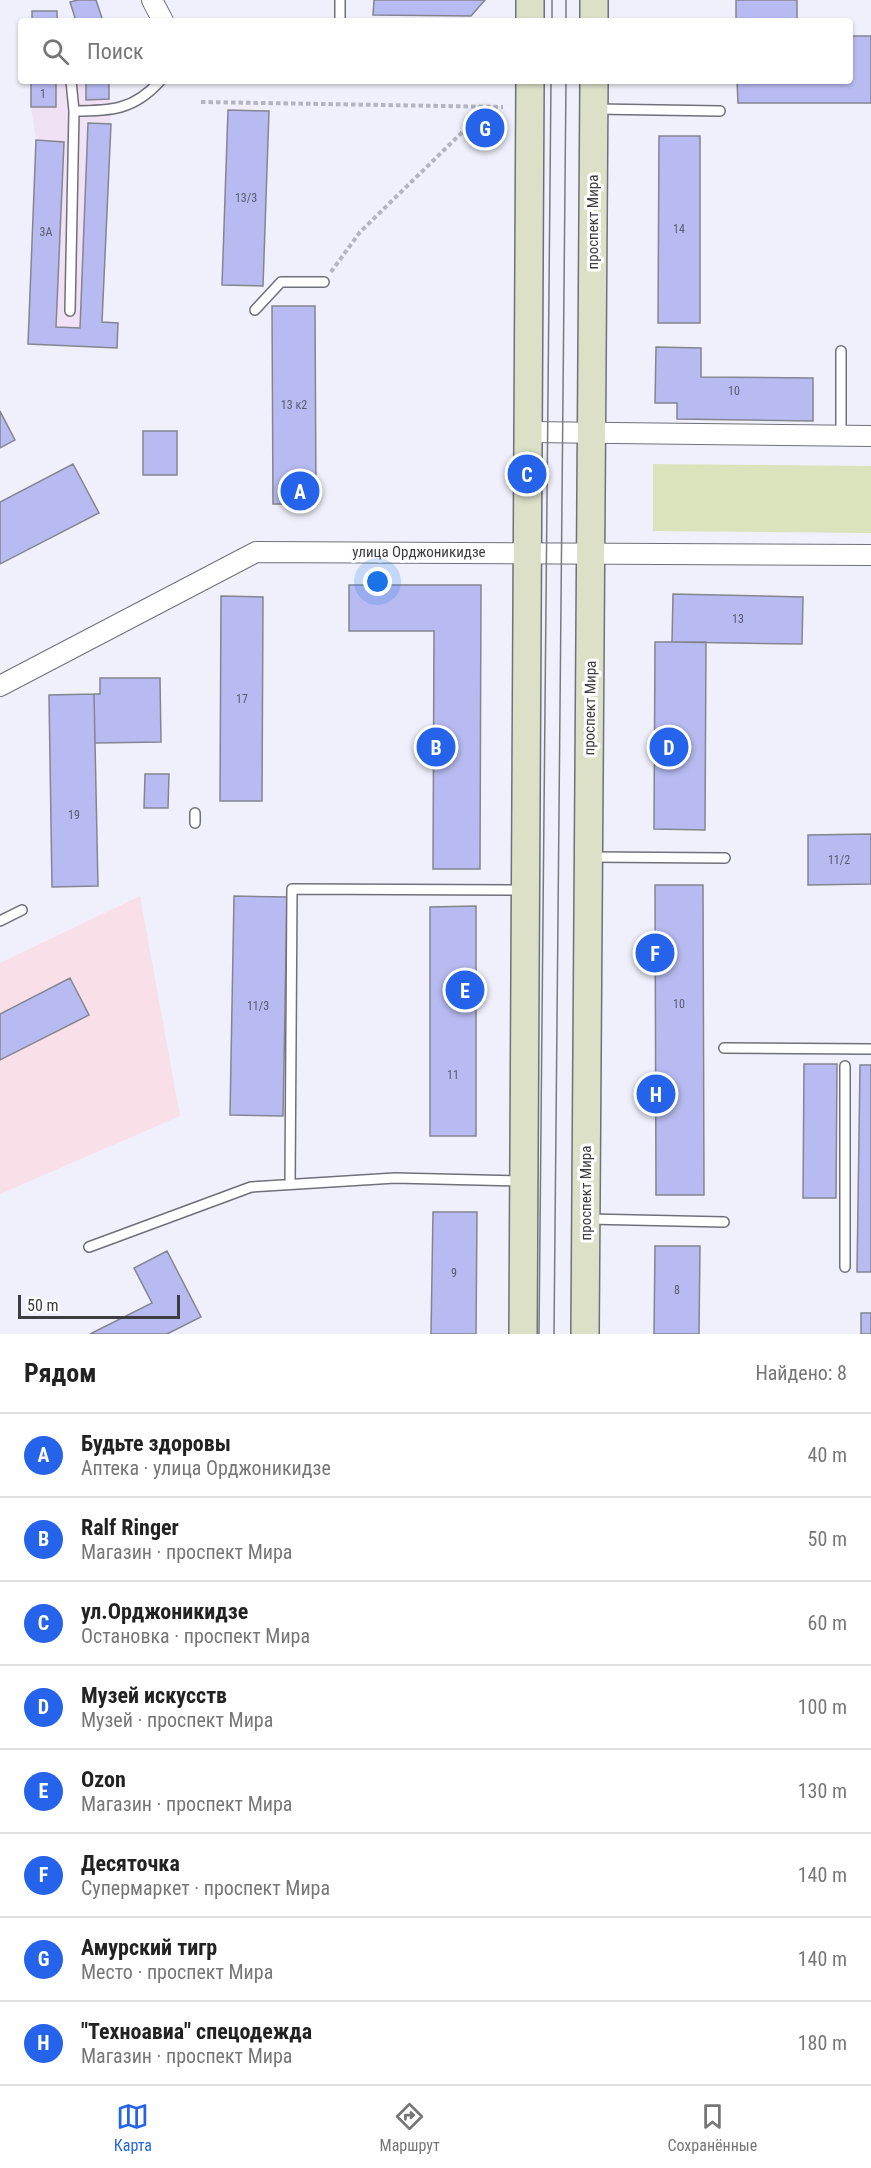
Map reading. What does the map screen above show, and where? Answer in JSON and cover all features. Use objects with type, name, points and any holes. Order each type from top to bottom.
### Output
[{"type":"main road","points":[[530,0],[530,18]]},
{"type":"main road","points":[[594,0],[594,18]]},
{"type":"main road","points":[[523,1334],[530,84]]},
{"type":"main road","name":"проспект Мира","points":[[585,1334],[594,84]]},
{"type":"street","points":[[152,0],[161,18]]},
{"type":"street","points":[[528,432],[871,436]]},
{"type":"street","name":"улица Орджоникидзе","points":[[0,686],[256,552],[871,555]]},
{"type":"lane","points":[[340,0],[340,18]]},
{"type":"lane","points":[[70,311],[74,111],[71,84]]},
{"type":"lane","points":[[74,111],[109,111],[140,101],[157,84]]},
{"type":"lane","points":[[593,109],[720,111]]},
{"type":"lane","points":[[255,310],[281,282],[324,282]]},
{"type":"lane","points":[[841,351],[841,436]]},
{"type":"lane","points":[[588,856],[725,858]]},
{"type":"lane","points":[[290,1184],[292,889],[525,890]]},
{"type":"lane","points":[[0,921],[22,910]]},
{"type":"lane","points":[[724,1048],[871,1049]]},
{"type":"lane","points":[[845,1066],[845,1267]]},
{"type":"lane","points":[[89,1247],[251,1187],[395,1178],[525,1181]]},
{"type":"lane","points":[[586,1219],[724,1222]]},
{"type":"path","points":[[201,102],[504,107]]},
{"type":"path","points":[[324,282],[360,232],[487,107]]},
{"type":"shaded area","points":[[31,84],[109,84],[111,124],[102,322],[118,323],[117,348],[28,344],[36,140],[31,107]]},
{"type":"shaded area","points":[[140,896],[180,1116],[0,1194],[0,963]]},
{"type":"green space","points":[[653,464],[871,466],[871,533],[653,531]]},
{"type":"building","points":[[96,0],[102,18],[75,18],[70,2]]},
{"type":"building","points":[[374,0],[485,0],[471,16],[373,15]]},
{"type":"building","points":[[736,0],[797,0],[797,18],[736,18]]},
{"type":"building","points":[[32,11],[57,11],[57,18],[32,18]]},
{"type":"building","points":[[853,36],[871,36],[871,103],[738,103],[737,84],[853,84]]},
{"type":"building","points":[[31,84],[56,84],[56,107],[31,107]]},
{"type":"building","points":[[86,84],[109,84],[109,99],[86,100]]},
{"type":"building","points":[[228,110],[269,111],[263,286],[222,285]]},
{"type":"building","points":[[88,123],[111,124],[102,322],[118,323],[117,348],[28,344],[36,140],[64,142],[56,327],[80,328]]},
{"type":"building","points":[[659,136],[700,136],[700,323],[658,323]]},
{"type":"building","points":[[272,306],[315,306],[316,504],[273,504]]},
{"type":"building","points":[[656,347],[701,348],[701,377],[813,378],[813,421],[677,419],[677,403],[655,403]]},
{"type":"building","points":[[0,411],[15,440],[0,448]]},
{"type":"building","points":[[143,431],[177,431],[177,475],[143,475]]},
{"type":"building","points":[[73,464],[99,513],[0,564],[0,502]]},
{"type":"building","points":[[349,585],[481,585],[480,869],[433,869],[434,631],[349,631]]},
{"type":"building","points":[[673,594],[803,597],[802,644],[672,642]]},
{"type":"building","points":[[221,596],[263,597],[262,801],[220,801]]},
{"type":"building","points":[[655,642],[706,642],[705,830],[654,829]]},
{"type":"building","points":[[100,678],[160,678],[161,742],[95,743],[94,694],[100,694]]},
{"type":"building","points":[[94,694],[98,886],[52,887],[49,695]]},
{"type":"building","points":[[145,774],[169,774],[168,808],[144,808]]},
{"type":"building","points":[[871,834],[871,884],[808,885],[808,835]]},
{"type":"building","points":[[655,885],[703,885],[704,1195],[656,1195]]},
{"type":"building","points":[[234,896],[287,897],[283,1116],[230,1115]]},
{"type":"building","points":[[476,906],[476,1136],[430,1136],[430,907]]},
{"type":"building","points":[[70,978],[89,1015],[0,1060],[0,1014]]},
{"type":"building","points":[[804,1064],[837,1064],[836,1198],[803,1198]]},
{"type":"building","points":[[860,1065],[871,1065],[871,1272],[857,1272]]},
{"type":"building","points":[[433,1212],[477,1212],[476,1334],[431,1334]]},
{"type":"building","points":[[655,1246],[700,1246],[699,1334],[654,1334]]},
{"type":"building","points":[[167,1251],[201,1317],[167,1334],[90,1334],[152,1303],[134,1268]]},
{"type":"building","points":[[861,1313],[871,1313],[871,1334],[861,1334]]},
{"type":"tram line","points":[[552,0],[552,18]]},
{"type":"tram line","points":[[566,0],[566,18]]},
{"type":"tram line","points":[[539,1334],[551,84]]},
{"type":"tram line","points":[[554,1334],[566,84]]},
{"type":"place","name":"Амурский тигр","points":[[485,128]]},
{"type":"place","name":"ул.Орджоникидзе","points":[[527,474]]},
{"type":"place","name":"Будьте здоровы","points":[[300,491]]},
{"type":"place","name":"Ralf Ringer","points":[[436,747]]},
{"type":"place","name":"Музей искусств","points":[[669,747]]},
{"type":"place","name":"Десяточка","points":[[655,953]]},
{"type":"place","name":"Ozon","points":[[465,990]]},
{"type":"place","name":"\"Техноавиа\" спецодежда","points":[[656,1094]]}]
